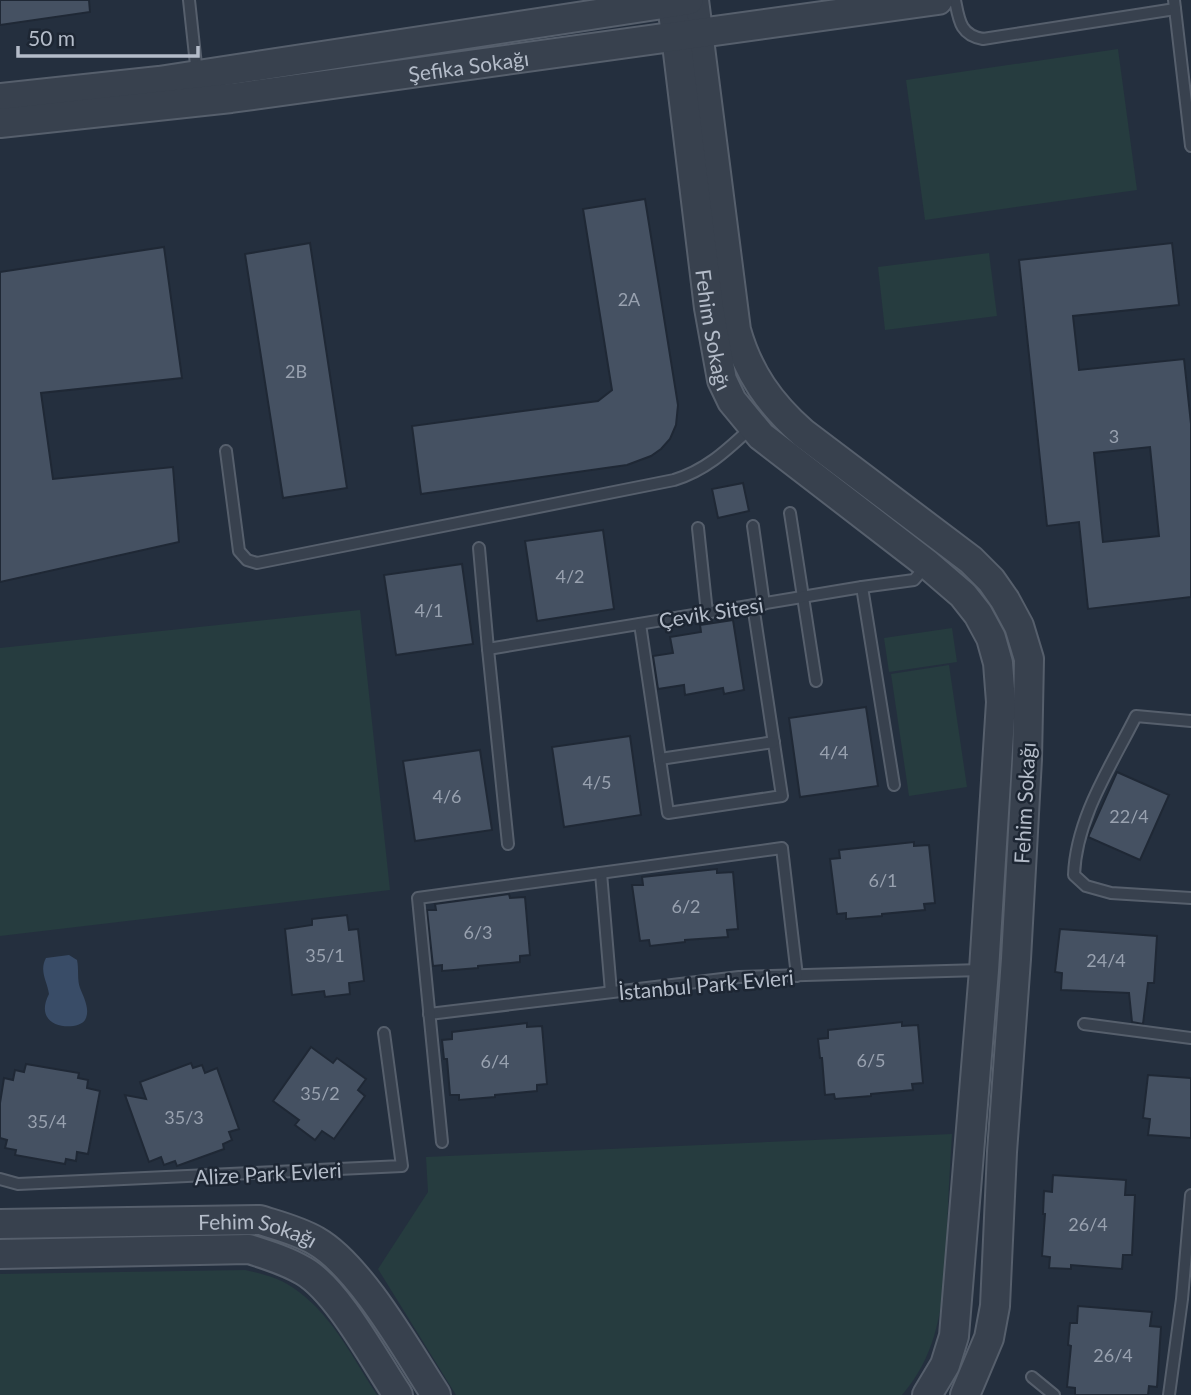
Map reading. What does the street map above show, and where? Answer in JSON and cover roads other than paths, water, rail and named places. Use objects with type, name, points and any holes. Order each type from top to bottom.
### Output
[{"type":"street","name":"Şefika Sokağı","points":[[0,98],[197,89],[687,34],[939,0]]},
{"type":"street","name":"Şefika Sokağı","points":[[0,123],[686,1]]},
{"type":"street","name":"Fehim Sokağı","points":[[686,1],[709,308],[722,380],[732,401],[761,436],[928,564],[963,595],[978,614],[991,638],[998,663],[1001,702],[984,970],[954,1335],[945,1365],[927,1395]]},
{"type":"street","name":"Fehim Sokağı","points":[[687,34],[736,330],[752,374],[783,416],[971,560],[991,580],[1019,626],[1029,659],[1027,759],[995,1306],[989,1338],[965,1395]]},
{"type":"street","points":[[928,564],[944,540]]},
{"type":"street","points":[[984,970],[1015,970]]},
{"type":"street","name":"Fehim Sokağı","points":[[0,1224],[260,1220],[287,1228],[317,1241],[340,1259],[381,1311],[436,1395]]},
{"type":"street","name":"Fehim Sokağı","points":[[0,1254],[249,1249],[279,1259],[306,1271],[331,1294],[398,1395]]},
{"type":"lane","points":[[188,0],[197,89]]},
{"type":"lane","points":[[955,0],[961,27],[971,36],[983,39],[1174,5],[1189,104],[1191,146]]},
{"type":"lane","points":[[226,451],[239,551],[247,560],[257,564],[674,480],[699,471],[753,426]]},
{"type":"lane","points":[[790,513],[816,681]]},
{"type":"lane","points":[[640,624],[668,813],[782,796],[759,604],[753,526]]},
{"type":"lane","points":[[698,528],[707,612]]},
{"type":"lane","points":[[479,548],[508,844]]},
{"type":"lane","name":"Çevik Sitesi","points":[[488,649],[914,580],[928,564]]},
{"type":"lane","points":[[862,587],[894,785]]},
{"type":"lane","points":[[1191,721],[1136,716],[1085,820],[1079,838],[1074,875],[1086,886],[1111,893],[1191,898]]},
{"type":"lane","points":[[660,759],[774,742]]},
{"type":"lane","points":[[442,1142],[418,898],[782,848],[797,976]]},
{"type":"lane","points":[[601,873],[611,992]]},
{"type":"lane","name":"İstanbul Park Evleri","points":[[429,1014],[739,977],[984,970]]},
{"type":"lane","points":[[1084,1024],[1190,1034]]},
{"type":"lane","name":"Alize Park Evleri","points":[[0,1179],[18,1184],[402,1167],[384,1033]]},
{"type":"lane","points":[[1169,1395],[1182,1299],[1191,1195]]},
{"type":"lane","points":[[1032,1377],[1054,1395]]},
{"type":"water","points":[[69,955],[77,960],[79,985],[86,1003],[87,1016],[80,1024],[65,1026],[50,1021],[46,1015],[45,1006],[49,994],[43,967],[46,958]]}]
